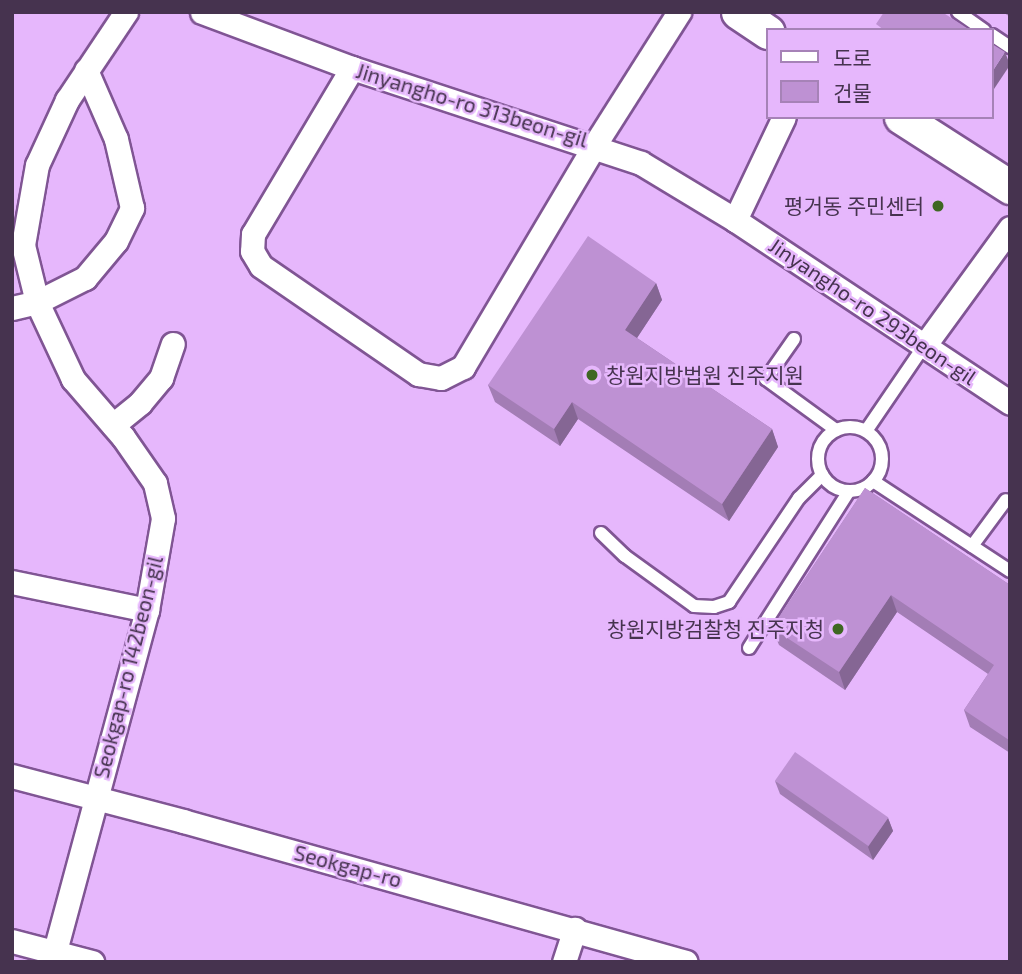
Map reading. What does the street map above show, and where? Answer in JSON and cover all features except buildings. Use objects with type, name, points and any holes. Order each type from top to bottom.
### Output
[{"type":"street","name":"Seokgap-ro 142beon-gil","points":[[53,956],[147,610],[163,518],[155,483],[113,425],[74,379],[37,302],[23,245],[37,165],[67,100],[126,12]]},
{"type":"street","name":"Jinyangho-ro 313beon-gil","points":[[202,12],[352,68],[594,146],[679,12]]},
{"type":"street","points":[[738,12],[766,31]]},
{"type":"street","points":[[352,68],[253,234],[252,251],[261,266],[418,374],[441,378],[463,367],[594,146]]},
{"type":"street","points":[[12,307],[37,302],[85,278],[116,241],[132,208],[116,139],[86,70]]},
{"type":"street","points":[[736,220],[783,119]]},
{"type":"street","points":[[905,119],[1006,175]]},
{"type":"street","name":"Jinyangho-ro 293beon-gil","points":[[594,146],[641,163],[736,220],[1010,403]]},
{"type":"street","points":[[924,346],[1010,228]]},
{"type":"street","points":[[113,425],[140,403],[161,378],[173,344]]},
{"type":"street","points":[[12,582],[147,610]]},
{"type":"street","name":"Seokgap-ro","points":[[12,776],[575,929],[683,961]]},
{"type":"street","points":[[564,962],[575,929]]},
{"type":"street","points":[[12,941],[53,956],[92,962]]},
{"type":"lane","points":[[958,12],[981,28]]},
{"type":"lane","points":[[994,36],[1010,47]]},
{"type":"lane","points":[[794,339],[766,379],[836,430]]},
{"type":"lane","points":[[866,431],[924,346]]},
{"type":"lane","points":[[846,427],[866,431],[874,437],[883,457],[881,468],[873,481],[859,490],[849,491],[829,483],[822,475],[819,465],[821,445],[836,430],[846,427]]},
{"type":"lane","points":[[601,533],[625,556],[694,606],[713,607],[729,602],[799,498],[822,475]]},
{"type":"lane","points":[[873,481],[1010,571]]},
{"type":"lane","points":[[749,648],[849,491]]},
{"type":"lane","points":[[972,546],[1006,499]]},
{"type":"place","name":"평거동 주민센터","points":[[938,206]]},
{"type":"place","name":"창원지방법원 진주지원","points":[[592,375]]},
{"type":"place","name":"창원지방검찰청 진주지청","points":[[838,629]]}]
